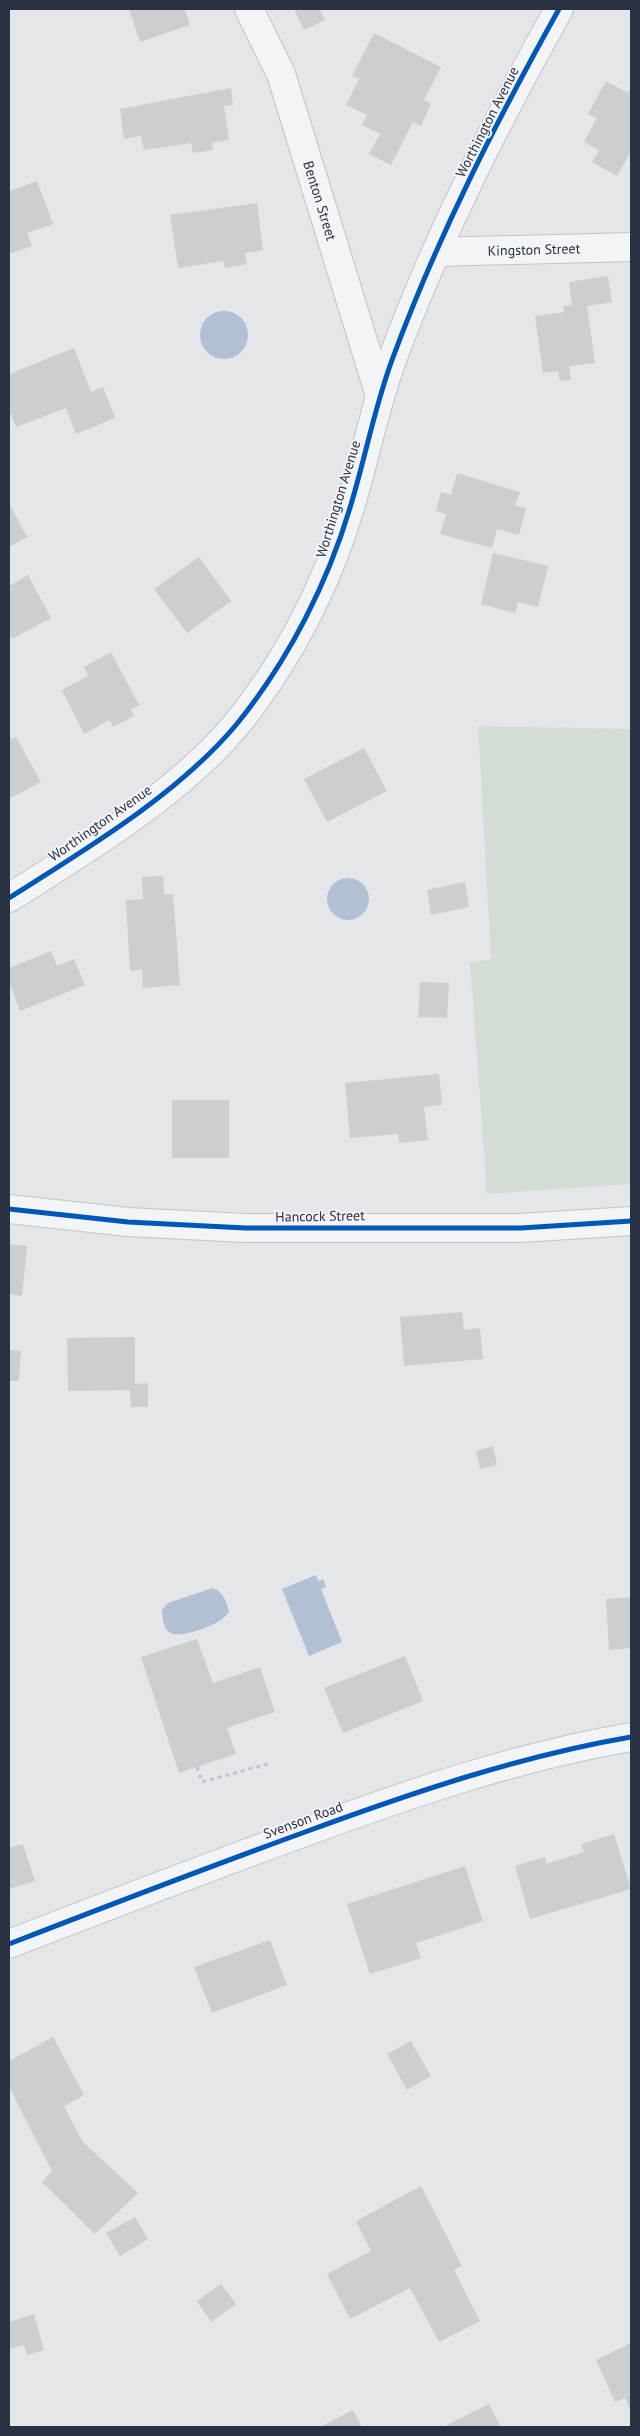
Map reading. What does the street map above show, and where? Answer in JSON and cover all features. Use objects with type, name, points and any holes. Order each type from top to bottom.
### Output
[{"type":"street","name":"Benton Street","points":[[249,9],[281,74],[380,396]]},
{"type":"street","name":"Worthington Avenue","points":[[9,898],[77,855],[155,800],[212,752],[237,723],[282,661],[322,585],[352,501],[380,396],[411,308],[488,141],[559,9]]},
{"type":"street","name":"Kingston Street","points":[[436,252],[631,247]]},
{"type":"street","name":"Hancock Street","points":[[9,1209],[128,1222],[236,1228],[521,1228],[631,1221]]},
{"type":"street","name":"Svenson Road","points":[[9,1944],[221,1862],[406,1796],[513,1764],[622,1738]]},
{"type":"path","points":[[197,1767],[202,1782],[268,1764]]},
{"type":"shaded area","points":[[478,726],[631,729],[631,1184],[487,1194],[470,963],[491,959]]},
{"type":"water","points":[[219,311],[229,311],[241,318],[248,330],[248,340],[241,352],[229,359],[219,359],[211,355],[204,348],[200,340],[200,330],[204,322],[211,315]]},
{"type":"water","points":[[352,878],[360,881],[366,887],[369,899],[366,911],[360,917],[344,920],[336,917],[330,911],[327,895],[330,887],[336,881]]},
{"type":"water","points":[[316,1575],[318,1581],[323,1579],[326,1587],[321,1589],[342,1642],[309,1656],[282,1589]]},
{"type":"water","points":[[213,1588],[220,1592],[226,1600],[229,1612],[226,1616],[212,1625],[199,1630],[183,1634],[172,1634],[168,1631],[163,1619],[162,1610],[168,1603]]},
{"type":"building","points":[[129,9],[185,9],[190,25],[140,42]]},
{"type":"building","points":[[294,9],[319,9],[325,20],[304,30]]},
{"type":"building","points":[[374,33],[441,67],[424,100],[431,104],[421,126],[413,122],[391,165],[369,154],[380,134],[362,125],[367,115],[346,105],[359,79],[352,76]]},
{"type":"building","points":[[606,81],[628,93],[631,87],[631,151],[617,176],[592,162],[599,150],[584,142],[597,118],[588,114]]},
{"type":"building","points":[[231,88],[233,105],[224,106],[229,140],[212,143],[213,150],[193,153],[191,143],[144,150],[141,136],[124,139],[120,109]]},
{"type":"building","points":[[37,181],[53,224],[27,233],[32,246],[9,254],[9,191]]},
{"type":"building","points":[[257,203],[263,250],[245,253],[247,264],[225,268],[224,261],[178,268],[170,215]]},
{"type":"building","points":[[608,276],[612,302],[587,306],[595,363],[569,366],[571,380],[560,381],[558,371],[543,373],[535,316],[564,312],[563,306],[572,305],[569,282]]},
{"type":"building","points":[[74,348],[91,392],[103,387],[115,418],[76,434],[66,408],[16,427],[9,410],[9,374]]},
{"type":"building","points":[[457,473],[520,492],[515,505],[526,508],[519,535],[497,529],[492,548],[440,534],[446,514],[436,511],[441,492],[451,495]]},
{"type":"building","points":[[9,503],[27,537],[9,547]]},
{"type":"building","points":[[493,553],[548,566],[538,607],[518,602],[515,613],[481,604]]},
{"type":"building","points":[[199,557],[231,601],[187,633],[154,589]]},
{"type":"building","points":[[28,575],[51,618],[12,639],[9,633],[9,586]]},
{"type":"building","points":[[111,652],[139,705],[131,709],[134,716],[113,727],[110,720],[84,734],[62,690],[88,676],[84,667]]},
{"type":"building","points":[[16,737],[41,782],[9,799],[9,740]]},
{"type":"building","points":[[364,748],[387,791],[327,822],[304,779]]},
{"type":"building","points":[[163,876],[164,895],[173,894],[180,985],[143,988],[142,970],[130,971],[126,900],[143,899],[142,877]]},
{"type":"building","points":[[465,882],[469,907],[431,915],[427,890]]},
{"type":"building","points":[[51,951],[57,966],[74,959],[85,985],[20,1011],[9,982],[9,968]]},
{"type":"building","points":[[420,982],[449,983],[447,1018],[418,1017]]},
{"type":"building","points":[[439,1074],[442,1105],[424,1107],[428,1140],[399,1143],[398,1134],[350,1138],[345,1083]]},
{"type":"building","points":[[172,1100],[229,1100],[229,1158],[172,1158]]},
{"type":"building","points":[[9,1244],[27,1246],[22,1296],[9,1294]]},
{"type":"building","points":[[462,1312],[464,1330],[480,1328],[483,1359],[404,1366],[400,1317]]},
{"type":"building","points":[[135,1337],[135,1384],[148,1383],[148,1407],[131,1407],[130,1390],[68,1391],[67,1338]]},
{"type":"building","points":[[9,1350],[21,1351],[19,1381],[9,1381]]},
{"type":"building","points":[[493,1446],[497,1465],[480,1469],[476,1451]]},
{"type":"building","points":[[631,1597],[631,1648],[609,1650],[606,1599]]},
{"type":"building","points":[[197,1639],[213,1683],[260,1667],[275,1712],[227,1728],[236,1754],[179,1773],[141,1657]]},
{"type":"building","points":[[405,1656],[423,1701],[343,1733],[324,1688]]},
{"type":"building","points":[[614,1834],[631,1889],[530,1919],[515,1866],[545,1857],[546,1864],[584,1852],[582,1844]]},
{"type":"building","points":[[23,1844],[35,1881],[9,1889],[9,1848]]},
{"type":"building","points":[[465,1866],[483,1921],[416,1943],[421,1958],[370,1974],[347,1904]]},
{"type":"building","points":[[270,1940],[287,1985],[212,2013],[194,1967]]},
{"type":"building","points":[[53,2037],[84,2095],[64,2106],[83,2142],[138,2193],[95,2234],[42,2182],[52,2171],[9,2087],[9,2061]]},
{"type":"building","points":[[411,2041],[431,2076],[407,2090],[387,2054]]},
{"type":"building","points":[[421,2186],[462,2266],[454,2270],[480,2321],[439,2342],[410,2288],[350,2319],[327,2274],[371,2251],[356,2221]]},
{"type":"building","points":[[135,2217],[148,2239],[120,2256],[106,2233]]},
{"type":"building","points":[[221,2284],[236,2304],[211,2322],[197,2301]]},
{"type":"building","points":[[34,2314],[44,2350],[27,2355],[24,2345],[9,2349],[9,2322]]},
{"type":"building","points":[[631,2343],[631,2412],[625,2398],[615,2402],[596,2360]]},
{"type":"building","points":[[489,2404],[501,2427],[443,2427]]},
{"type":"building","points":[[353,2410],[362,2427],[320,2427]]},
{"type":"cycle path","points":[[9,898],[129,820],[186,775],[236,725],[290,647],[319,590],[343,531],[386,377],[428,270],[490,138],[559,9]]},
{"type":"cycle path","points":[[9,1209],[128,1222],[245,1228],[521,1228],[631,1221]]},
{"type":"cycle path","points":[[9,1944],[157,1887],[425,1790],[548,1754],[631,1737]]}]
